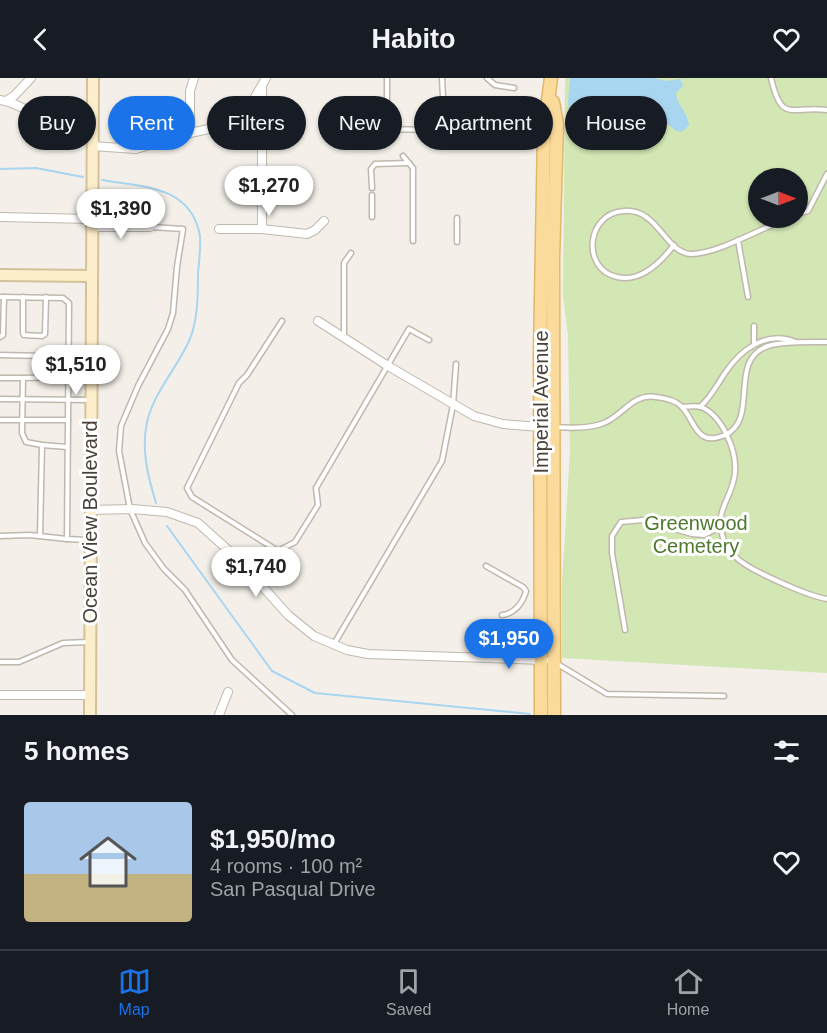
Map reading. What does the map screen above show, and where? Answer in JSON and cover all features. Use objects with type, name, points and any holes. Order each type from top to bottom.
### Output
[{"type":"main road","name":"Ocean View Boulevard","points":[[93,78],[93,96]]},
{"type":"main road","name":"Imperial Avenue","points":[[551,83],[557,124],[554,715]]},
{"type":"main road","name":"Ocean View Boulevard","points":[[90,715],[92,150]]},
{"type":"main road","name":"Imperial Avenue","points":[[541,715],[540,427],[544,150]]},
{"type":"main road","points":[[550,150],[551,177],[555,188]]},
{"type":"main road","points":[[0,275],[92,276]]},
{"type":"street","points":[[3,100],[14,96],[31,78]]},
{"type":"street","points":[[190,96],[194,78]]},
{"type":"street","points":[[195,132],[226,124],[251,104],[264,82]]},
{"type":"street","points":[[262,229],[264,82]]},
{"type":"street","points":[[3,100],[18,107]]},
{"type":"street","points":[[0,217],[150,227]]},
{"type":"street","points":[[219,229],[262,229],[307,234],[324,221]]},
{"type":"street","points":[[318,321],[388,366],[474,416],[504,424],[540,427]]},
{"type":"street","points":[[90,510],[130,509],[173,514],[198,523],[258,581],[288,615],[314,636],[347,650],[368,654],[553,661]]},
{"type":"street","points":[[219,715],[228,692]]},
{"type":"street","points":[[0,695],[90,695]]},
{"type":"lane","points":[[387,78],[387,96]]},
{"type":"lane","points":[[442,78],[443,96]]},
{"type":"lane","points":[[487,78],[495,85],[514,88]]},
{"type":"lane","points":[[771,78],[776,98],[784,109],[827,110]]},
{"type":"lane","points":[[403,156],[413,168],[413,241]]},
{"type":"lane","points":[[372,188],[371,169],[375,164],[410,163]]},
{"type":"lane","points":[[808,211],[827,174]]},
{"type":"lane","points":[[372,195],[372,217]]},
{"type":"lane","points":[[674,245],[644,273],[627,278],[619,278],[606,272],[597,262],[593,248],[595,232],[601,221],[608,214],[624,211],[639,212],[644,215],[674,245],[690,254],[738,240],[766,228]]},
{"type":"lane","points":[[457,218],[457,242]]},
{"type":"lane","points":[[150,227],[183,229],[173,312],[168,330],[138,386],[121,426],[119,451],[130,509],[145,543],[164,570],[185,590],[232,660],[292,715]]},
{"type":"lane","points":[[738,240],[748,297]]},
{"type":"lane","points":[[344,338],[344,263],[351,253]]},
{"type":"lane","points":[[0,336],[3,335],[2,297],[63,298],[69,303],[67,539]]},
{"type":"lane","points":[[22,297],[24,335],[42,336],[45,334],[46,297]]},
{"type":"lane","points":[[278,551],[192,497],[187,488],[239,383],[247,375],[282,321]]},
{"type":"lane","points":[[754,326],[754,343]]},
{"type":"lane","points":[[258,581],[278,551],[295,542],[318,505],[316,488],[409,329],[429,340]]},
{"type":"lane","points":[[540,427],[599,425],[610,420],[628,404],[639,398],[651,396],[663,398],[682,407],[700,406],[707,400],[735,358],[754,343],[762,339],[789,339],[797,342]]},
{"type":"lane","points":[[682,407],[694,428],[703,436],[714,438],[726,435],[733,429],[741,415],[744,402],[744,374],[755,353],[766,346],[797,342],[827,342]]},
{"type":"lane","points":[[0,355],[90,357]]},
{"type":"lane","points":[[334,644],[442,461],[453,405],[456,364]]},
{"type":"lane","points":[[0,378],[69,376]]},
{"type":"lane","points":[[23,378],[22,434],[26,442],[67,447]]},
{"type":"lane","points":[[0,399],[90,399]]},
{"type":"lane","points":[[700,406],[716,417],[726,430],[733,456],[735,471],[733,484],[721,510],[720,527],[723,541],[729,551],[741,561],[796,589],[827,598]]},
{"type":"lane","points":[[0,420],[68,420]]},
{"type":"lane","points":[[40,536],[42,445]]},
{"type":"lane","points":[[626,630],[612,552],[612,536],[621,522],[643,520],[692,534],[704,535],[720,527]]},
{"type":"lane","points":[[0,536],[90,540]]},
{"type":"lane","points":[[486,566],[523,586],[526,591],[515,610],[502,615]]},
{"type":"lane","points":[[0,662],[19,662],[63,643],[90,642]]},
{"type":"lane","points":[[553,661],[607,694],[724,696]]},
{"type":"green space","name":"Greenwood Cemetery","points":[[565,78],[827,78],[827,673],[562,658],[562,582],[570,453],[568,336],[563,296]]},
{"type":"water","points":[[570,78],[654,78],[666,81],[680,79],[683,86],[676,93],[689,124],[685,129],[677,131],[667,123],[667,96],[568,96]]},
{"type":"waterway","points":[[0,169],[36,168],[83,177]]},
{"type":"waterway","points":[[102,180],[148,187],[176,198],[187,207],[195,219],[200,236],[197,307],[192,333],[155,400],[145,432],[148,473],[156,503]]},
{"type":"waterway","points":[[167,526],[272,671],[315,693],[530,714]]}]
